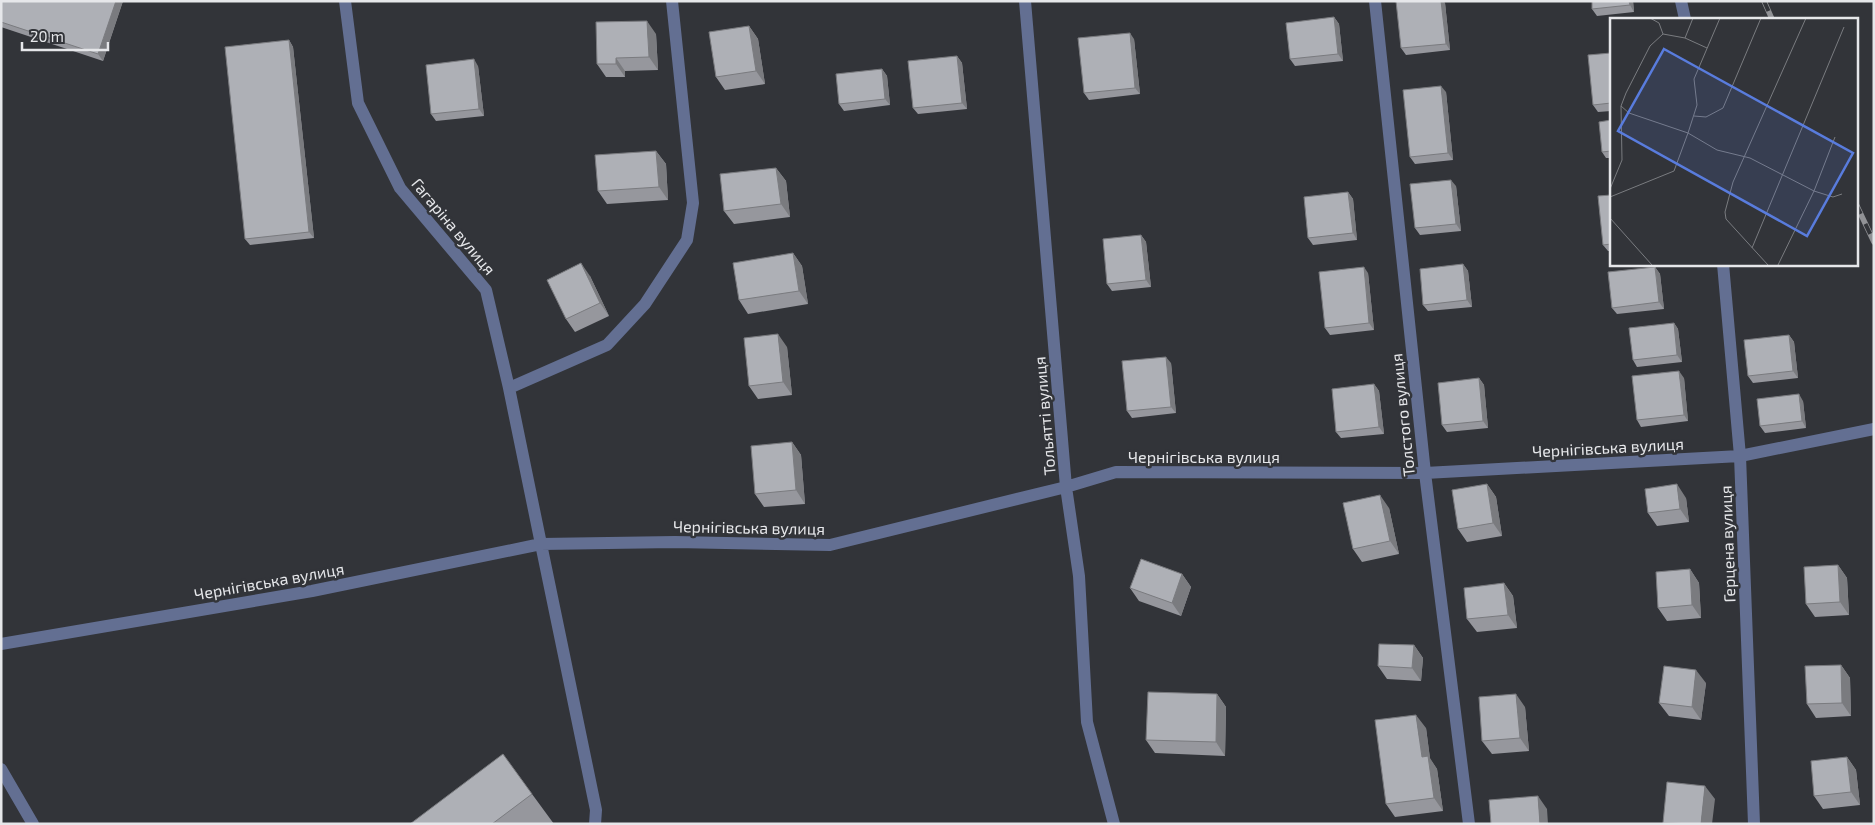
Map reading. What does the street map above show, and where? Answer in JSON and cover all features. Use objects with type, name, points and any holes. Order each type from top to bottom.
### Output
[{"type":"street","name":"Гагаріна вулиця","points":[[345,1],[358,103],[400,188],[486,290],[509,388]]},
{"type":"street","points":[[595,824],[596,810],[509,388],[607,345],[645,304],[688,240],[693,203],[672,1]]},
{"type":"street","name":"Тольятті вулиця","points":[[1025,1],[1066,487],[1079,576],[1087,722],[1114,824]]},
{"type":"street","name":"Толстого вулиця","points":[[1375,1],[1425,473],[1469,824]]},
{"type":"street","points":[[1681,1],[1685,18]]},
{"type":"street","name":"Герцена вулиця","points":[[1723,265],[1740,456],[1754,824]]},
{"type":"street","name":"Чернігівська вулиця","points":[[1,644],[312,591],[541,544],[674,542],[830,546],[1066,487],[1116,472],[1425,473],[1740,456],[1874,428]]},
{"type":"street","points":[[1,769],[33,824]]},
{"type":"building","points":[[1,1],[116,1],[98,54],[1,22]]},
{"type":"building","points":[[1396,1],[1441,1],[1446,44],[1401,48]]},
{"type":"building","points":[[1592,1],[1629,1],[1630,5],[1592,9]]},
{"type":"building","points":[[1334,17],[1338,54],[1290,59],[1286,23]]},
{"type":"building","points":[[647,21],[649,57],[616,58],[616,64],[597,64],[596,22]]},
{"type":"building","points":[[749,26],[756,71],[716,77],[709,32]]},
{"type":"building","points":[[1130,33],[1135,88],[1084,93],[1078,38]]},
{"type":"building","points":[[289,40],[309,232],[245,239],[225,47]]},
{"type":"building","points":[[1610,53],[1610,103],[1593,105],[1588,55]]},
{"type":"building","points":[[957,56],[962,103],[913,108],[908,61]]},
{"type":"building","points":[[474,59],[479,109],[431,114],[426,65]]},
{"type":"building","points":[[882,69],[885,99],[839,104],[836,74]]},
{"type":"building","points":[[1441,86],[1448,153],[1410,157],[1403,90]]},
{"type":"building","points":[[1610,120],[1610,151],[1602,152],[1599,122]]},
{"type":"building","points":[[656,151],[659,187],[598,191],[595,155]]},
{"type":"building","points":[[776,168],[781,204],[724,211],[720,174]]},
{"type":"building","points":[[1451,180],[1456,224],[1415,228],[1410,184]]},
{"type":"building","points":[[1348,192],[1353,233],[1308,238],[1304,197]]},
{"type":"building","points":[[1610,195],[1610,244],[1603,245],[1598,196]]},
{"type":"building","points":[[1141,235],[1146,280],[1107,284],[1103,239]]},
{"type":"building","points":[[793,253],[799,291],[739,300],[733,263]]},
{"type":"building","points":[[581,263],[600,303],[566,319],[547,280]]},
{"type":"building","points":[[1463,264],[1467,300],[1423,305],[1420,269]]},
{"type":"building","points":[[1364,267],[1369,323],[1325,328],[1319,272]]},
{"type":"building","points":[[1655,267],[1659,302],[1612,308],[1608,272]]},
{"type":"building","points":[[1674,323],[1677,355],[1633,360],[1629,328]]},
{"type":"building","points":[[778,334],[783,382],[749,386],[744,338]]},
{"type":"building","points":[[1789,335],[1793,371],[1748,376],[1744,340]]},
{"type":"building","points":[[1166,357],[1171,407],[1127,411],[1122,361]]},
{"type":"building","points":[[1679,371],[1684,415],[1637,420],[1632,376]]},
{"type":"building","points":[[1479,378],[1483,421],[1442,425],[1438,383]]},
{"type":"building","points":[[1374,384],[1379,427],[1336,432],[1332,389]]},
{"type":"building","points":[[1799,394],[1802,421],[1760,426],[1757,399]]},
{"type":"building","points":[[792,442],[796,490],[755,494],[751,446]]},
{"type":"building","points":[[1487,484],[1493,523],[1458,529],[1452,490]]},
{"type":"building","points":[[1677,484],[1680,509],[1648,513],[1645,489]]},
{"type":"building","points":[[1380,495],[1390,541],[1353,549],[1343,503]]},
{"type":"building","points":[[1141,559],[1182,574],[1172,603],[1130,588]]},
{"type":"building","points":[[1838,565],[1840,602],[1806,604],[1804,567]]},
{"type":"building","points":[[1690,569],[1692,605],[1658,608],[1656,572]]},
{"type":"building","points":[[1504,583],[1508,615],[1467,619],[1464,588]]},
{"type":"building","points":[[1379,644],[1414,645],[1412,668],[1378,666]]},
{"type":"building","points":[[1841,665],[1842,703],[1807,704],[1805,666]]},
{"type":"building","points":[[1664,666],[1696,670],[1692,707],[1659,703]]},
{"type":"building","points":[[1148,692],[1217,694],[1216,742],[1146,740]]},
{"type":"building","points":[[1516,694],[1520,738],[1482,741],[1479,697]]},
{"type":"building","points":[[1416,715],[1422,757],[1428,756],[1434,798],[1386,804],[1375,720]]},
{"type":"building","points":[[503,754],[532,794],[492,824],[410,824]]},
{"type":"building","points":[[1847,757],[1851,792],[1814,796],[1811,761]]},
{"type":"building","points":[[1667,782],[1705,786],[1701,824],[1663,823]]},
{"type":"building","points":[[1538,796],[1540,824],[1491,824],[1489,800]]},
{"type":"railway","points":[[1764,1],[1772,18]]},
{"type":"railway","points":[[1858,208],[1874,242]]}]
